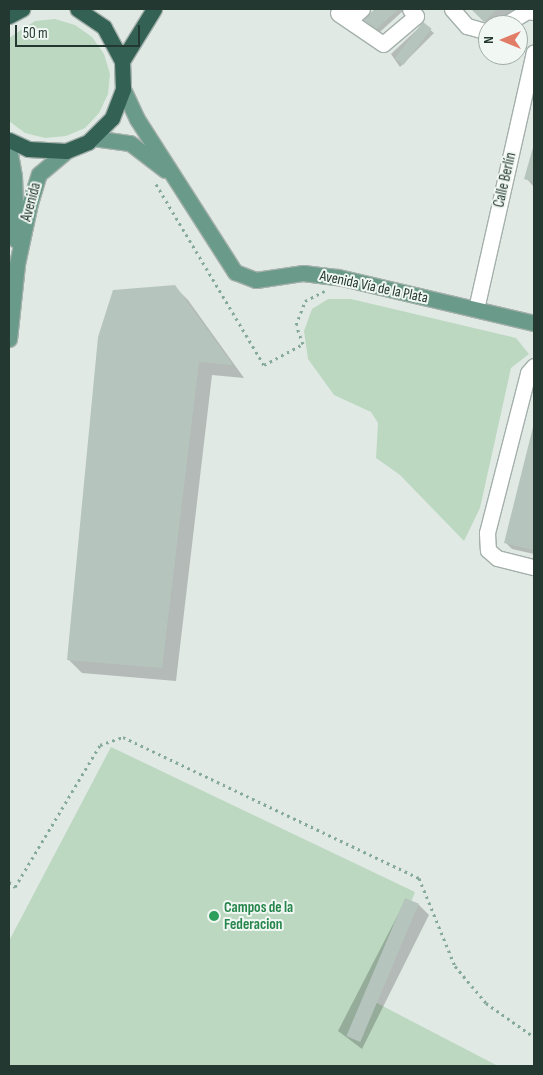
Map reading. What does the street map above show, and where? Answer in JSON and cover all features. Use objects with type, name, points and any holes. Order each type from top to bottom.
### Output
[{"type":"highway","points":[[9,16],[22,9]]},
{"type":"highway","points":[[122,61],[154,9]]},
{"type":"highway","points":[[9,140],[28,149],[45,152],[66,151],[93,138],[112,118],[123,89],[122,61],[104,27],[84,10]]},
{"type":"main road","name":"Avenida Vía de la Plata","points":[[123,89],[138,119],[235,272],[256,280],[303,273],[338,277],[534,323]]},
{"type":"main road","name":"Avenida Vía de la Plata","points":[[93,138],[130,143],[174,177]]},
{"type":"main road","name":"Avenida","points":[[9,148],[14,176],[17,264]]},
{"type":"main road","name":"Avenida","points":[[9,338],[17,264],[39,174],[66,151]]},
{"type":"street","points":[[336,12],[353,17],[362,9]]},
{"type":"street","points":[[336,12],[383,44],[416,16],[410,9]]},
{"type":"street","points":[[452,9],[467,26],[478,29]]},
{"type":"street","points":[[520,15],[527,11],[534,12]]},
{"type":"street","name":"Calle Berlín","points":[[476,309],[528,107],[534,52]]},
{"type":"street","points":[[534,366],[528,373],[487,533],[488,550],[497,558],[534,567]]},
{"type":"path","points":[[9,882],[15,887],[100,745],[123,737],[419,878],[455,966],[486,1003],[534,1038]]},
{"type":"green space","points":[[55,19],[75,25],[92,37],[104,54],[110,74],[108,94],[99,113],[85,128],[66,136],[45,138],[25,133],[9,121],[9,38],[35,21]]},
{"type":"green space","points":[[328,299],[351,299],[516,338],[529,354],[511,368],[480,508],[464,541],[400,475],[376,458],[378,423],[371,412],[334,395],[308,359],[304,331],[312,309]]},
{"type":"green space","name":"Campos de la Federacion","points":[[111,747],[415,892],[373,1001],[498,1066],[9,1066],[9,941]]},
{"type":"building","points":[[375,9],[399,9],[365,39],[351,30]]},
{"type":"building","points":[[471,9],[497,9],[491,15],[478,16]]},
{"type":"building","points":[[423,22],[432,29],[403,65],[395,58]]},
{"type":"building","points":[[534,144],[534,182],[524,179]]},
{"type":"building","points":[[175,285],[233,365],[199,362],[162,668],[67,660],[98,337],[113,290]]},
{"type":"building","points":[[534,423],[534,550],[504,543]]},
{"type":"building","points":[[405,898],[419,904],[360,1042],[346,1036]]},
{"type":"place","name":"Campos de la Federacion","points":[[214,916]]}]
